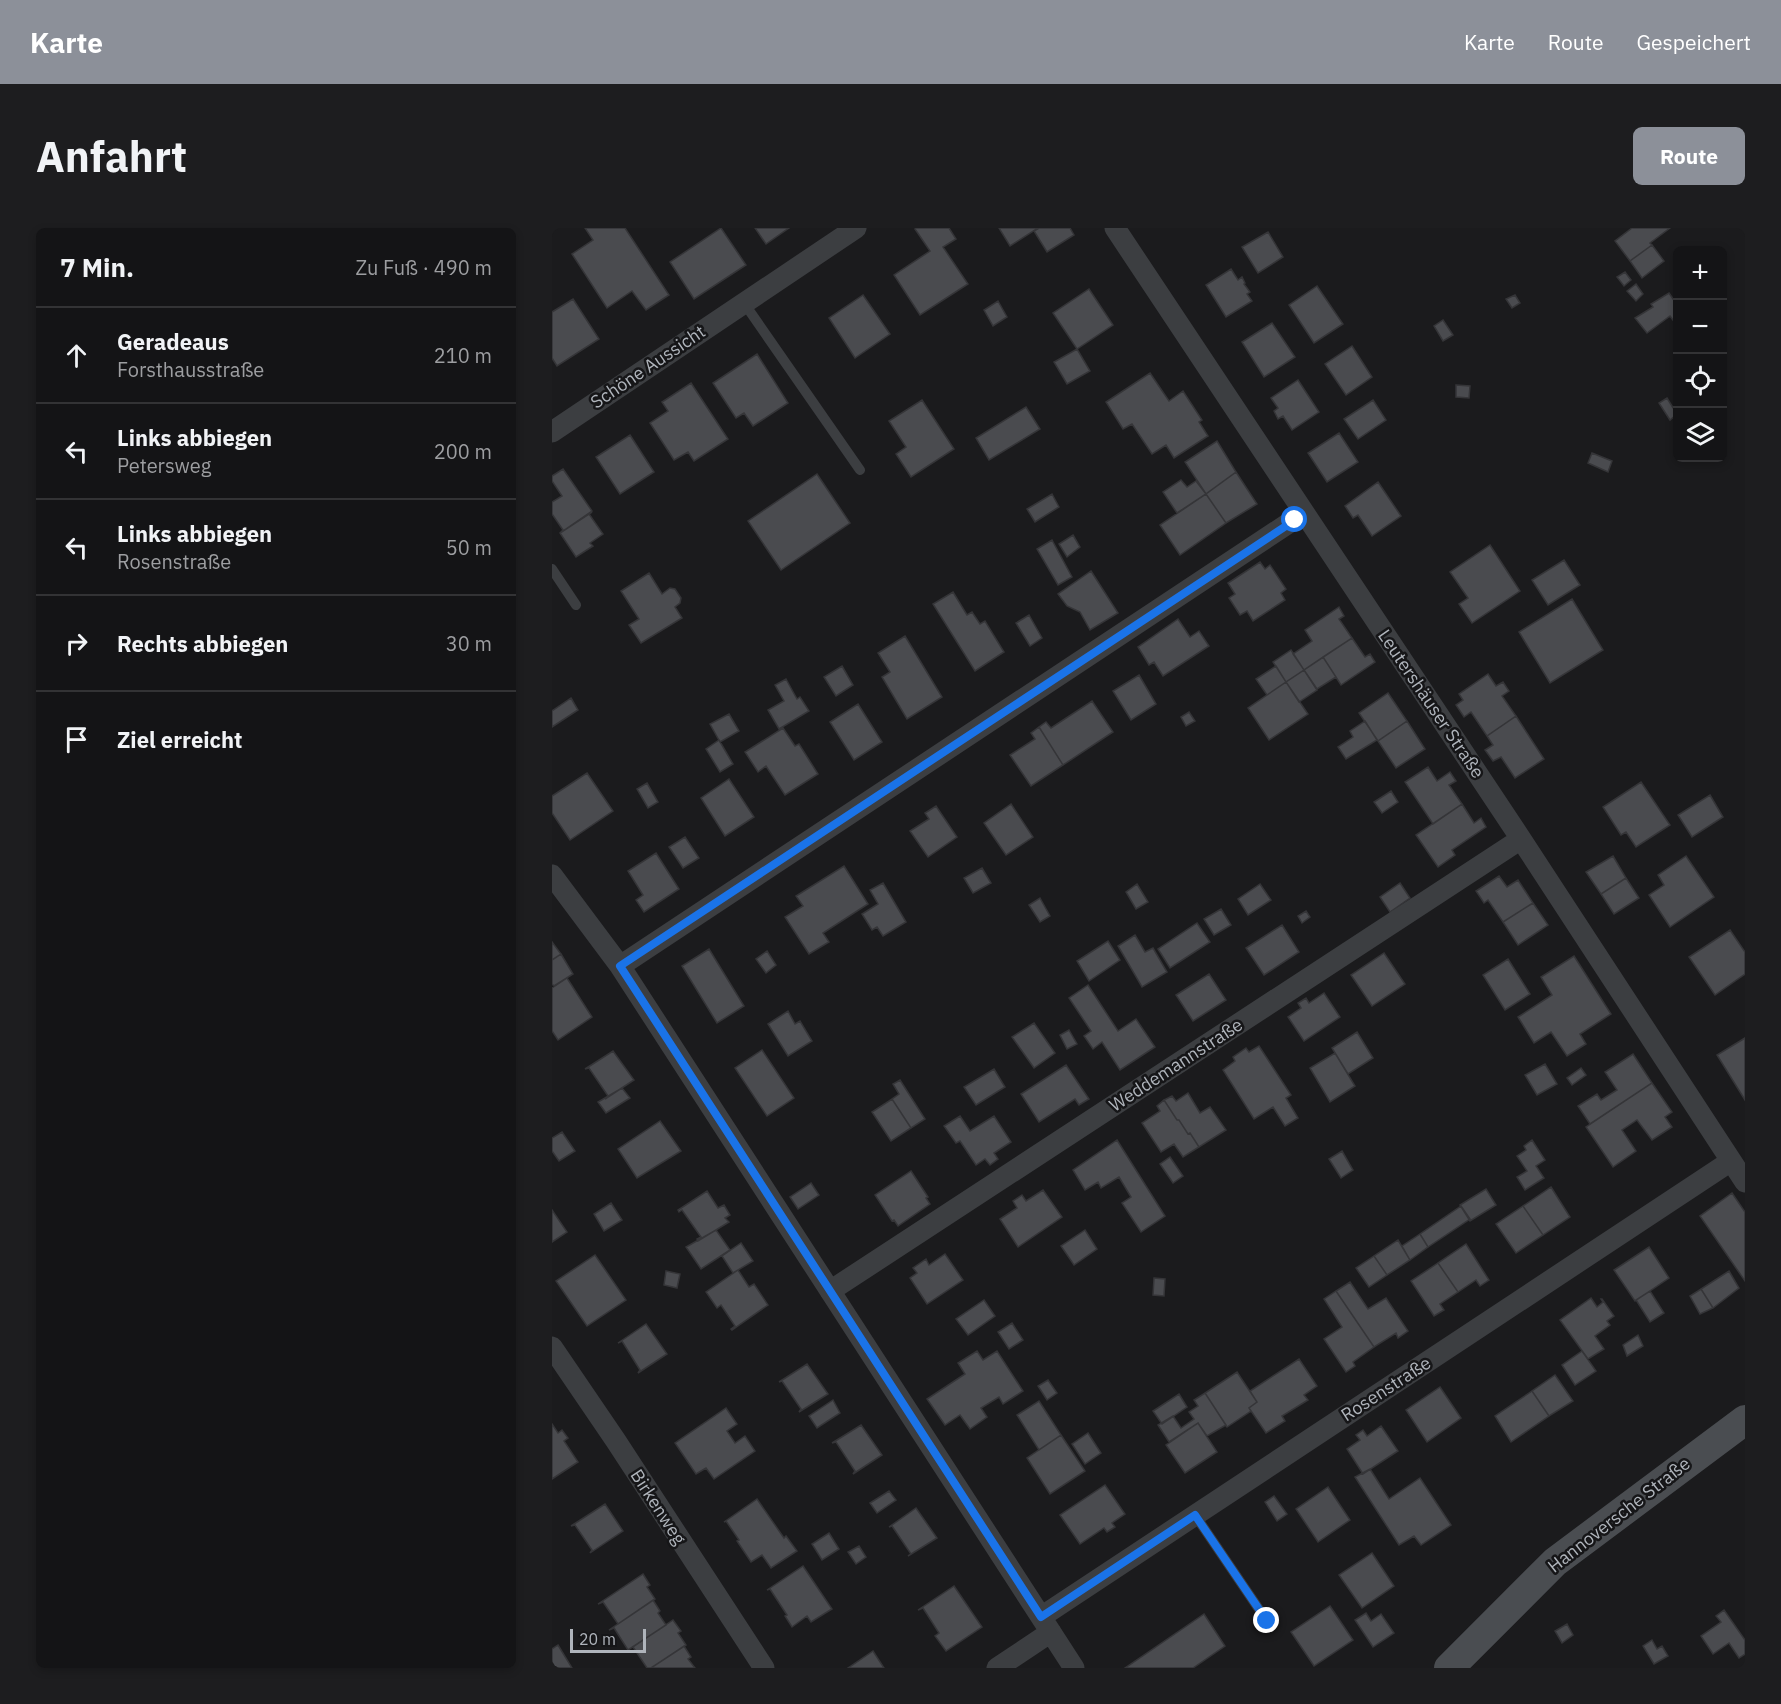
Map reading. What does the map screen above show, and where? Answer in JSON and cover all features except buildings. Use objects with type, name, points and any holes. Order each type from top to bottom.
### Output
[{"type":"main road","name":"Hannoversche Straße","points":[[1449,1668],[1555,1562],[1745,1420]]},
{"type":"street","name":"Schöne Aussicht","points":[[552,432],[856,228]]},
{"type":"street","name":"Leutershäuser Straße","points":[[1115,228],[1521,839],[1745,1182]]},
{"type":"street","points":[[620,966],[1304,513]]},
{"type":"street","name":"Weddemannstraße","points":[[830,1291],[1521,839]]},
{"type":"street","points":[[552,875],[620,966],[1074,1668]]},
{"type":"street","name":"Rosenstraße","points":[[997,1668],[1046,1624],[1195,1515],[1731,1161]]},
{"type":"street","name":"Birkenweg","points":[[552,1347],[764,1668]]},
{"type":"lane","points":[[744,303],[860,470]]},
{"type":"lane","points":[[552,569],[576,605]]},
{"type":"lane","points":[[1195,1515],[1267,1621]]},
{"type":"route","points":[[1267,1621],[1195,1515],[1041,1617],[620,966],[1295,520]]}]
